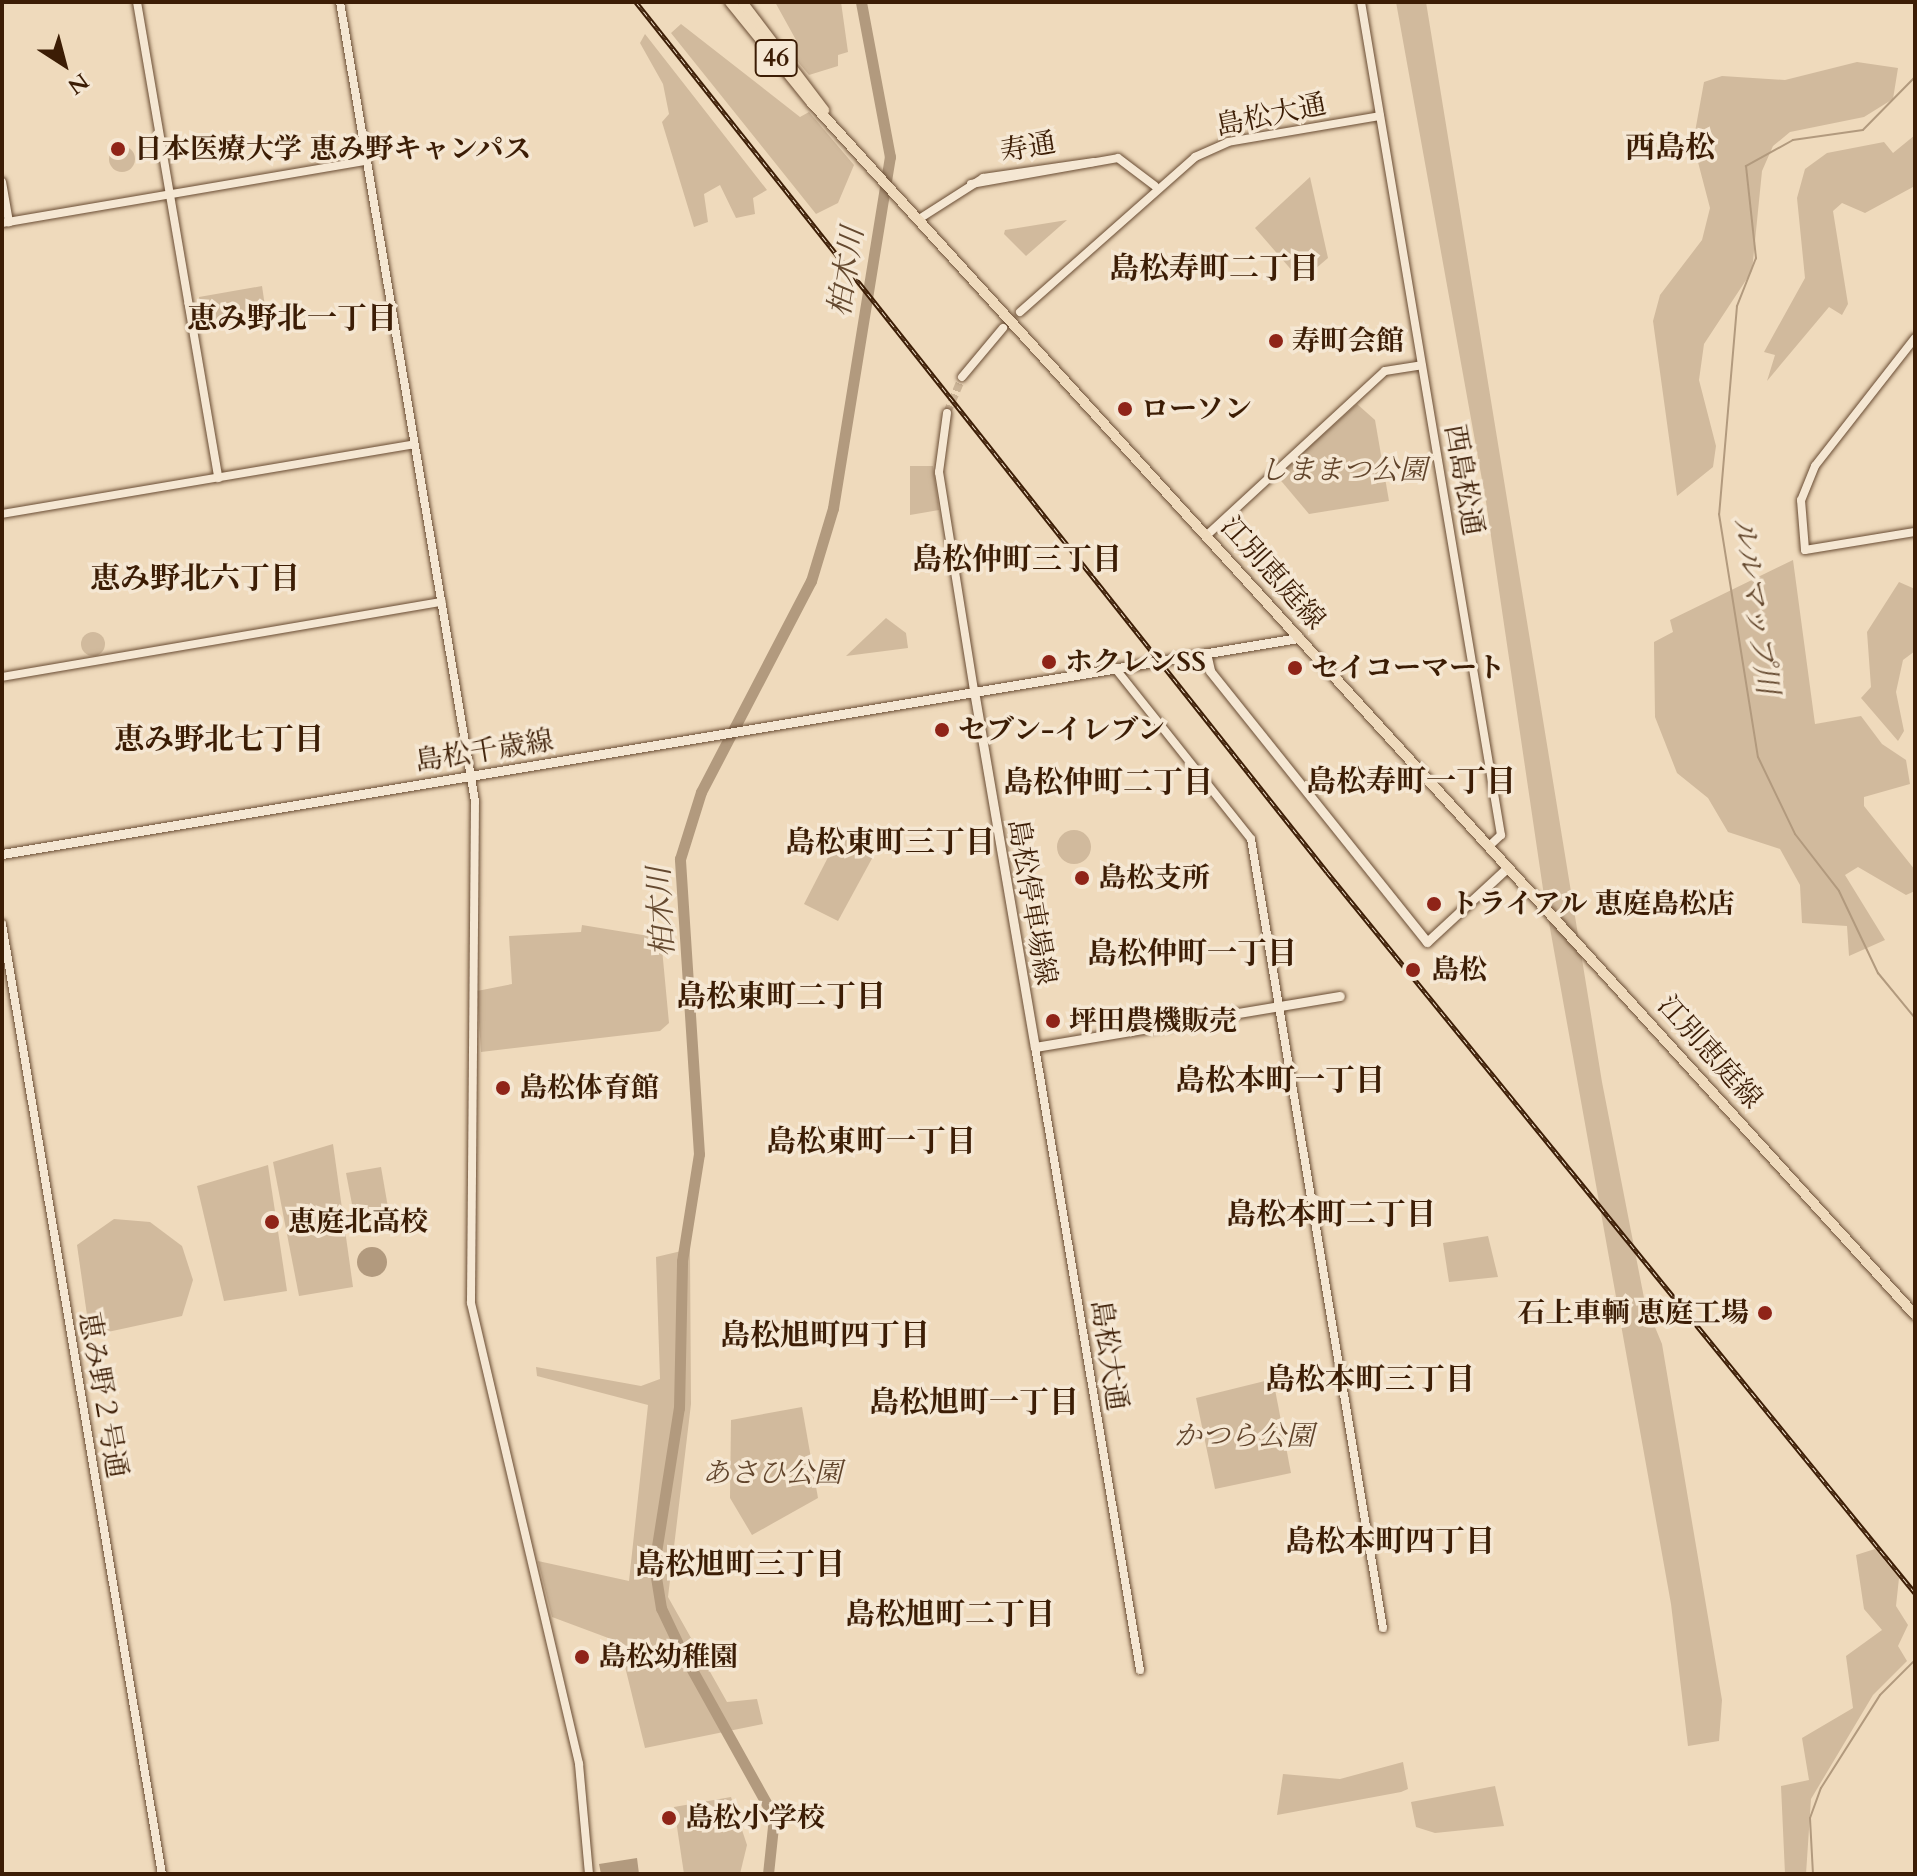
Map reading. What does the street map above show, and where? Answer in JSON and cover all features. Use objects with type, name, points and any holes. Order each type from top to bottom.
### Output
[{"type":"main road","name":"江別恵庭線","points":[[730,2],[892,191],[1915,1315]]},
{"type":"main road","name":"江別恵庭線","points":[[742,2],[824,110]]},
{"type":"main road","points":[[974,691],[1299,638]]},
{"type":"main road","points":[[1206,653],[1210,671],[1427,942],[1508,867]]},
{"type":"main road","name":"島松千歳線","points":[[2,854],[974,691]]},
{"type":"main road","name":"島松停車場線","points":[[974,691],[1035,1047]]},
{"type":"main road","points":[[1035,1047],[1340,996]]},
{"type":"street","points":[[137,2],[218,478]]},
{"type":"street","points":[[340,2],[471,775],[471,1303],[579,1764],[589,1874]]},
{"type":"street","points":[[1361,2],[1380,116]]},
{"type":"street","name":"島松大通","points":[[1020,312],[1155,186],[1228,142],[1380,116]]},
{"type":"street","name":"西島松通","points":[[1380,116],[1501,835],[1489,846]]},
{"type":"street","name":"寿通","points":[[919,219],[971,184],[1094,162],[1124,159],[1155,186]]},
{"type":"street","points":[[2,182],[6,222],[366,161]]},
{"type":"street","points":[[962,377],[1003,328]]},
{"type":"street","points":[[1915,338],[1815,466],[1801,500],[1805,550],[1915,532]]},
{"type":"street","points":[[1206,536],[1385,371],[1422,365]]},
{"type":"street","points":[[947,413],[939,472],[974,691]]},
{"type":"street","points":[[2,514],[414,444]]},
{"type":"street","points":[[2,677],[442,602]]},
{"type":"street","points":[[1115,668],[1251,839],[1383,1628]]},
{"type":"street","name":"恵み野２号通","points":[[2,924],[162,1874]]},
{"type":"street","name":"島松大通","points":[[1035,1047],[1140,1670]]},
{"type":"green space","points":[[775,2],[841,2],[848,52],[838,55],[838,66],[809,75],[784,45],[796,40]]},
{"type":"green space","points":[[1396,2],[1426,2],[1602,1082],[1645,1303],[1662,1344],[1722,1700],[1719,1741],[1688,1746],[1671,1604],[1543,889],[1486,502]]},
{"type":"green space","points":[[681,24],[800,117],[809,112],[854,165],[838,203],[816,214],[671,33]]},
{"type":"green space","points":[[645,34],[767,190],[753,198],[755,214],[736,218],[720,185],[704,194],[708,222],[694,227],[662,122],[669,114],[663,84],[640,43]]},
{"type":"green space","points":[[1857,62],[1898,68],[1893,99],[1864,117],[1790,132],[1773,146],[1762,171],[1752,271],[1704,344],[1699,380],[1716,446],[1713,467],[1677,496],[1653,321],[1660,295],[1702,240],[1710,208],[1693,143],[1704,82],[1722,76],[1785,80]]},
{"type":"green space","points":[[1915,135],[1913,187],[1865,213],[1842,203],[1833,211],[1848,304],[1842,315],[1829,307],[1767,381],[1775,355],[1764,352],[1805,278],[1797,198],[1805,169],[1827,153],[1884,142],[1893,153]]},
{"type":"green space","points":[[122,146],[131,150],[135,159],[131,168],[122,172],[113,168],[109,159],[113,150]]},
{"type":"green space","points":[[1310,177],[1328,258],[1301,281],[1255,228]]},
{"type":"green space","points":[[1067,220],[1026,256],[1004,234],[1005,230]]},
{"type":"green space","points":[[262,286],[266,313],[202,323],[199,297]]},
{"type":"green space","name":"しままつ公園","points":[[1357,404],[1375,420],[1389,501],[1309,514],[1277,476]]},
{"type":"green space","points":[[910,466],[933,466],[939,510],[910,515]]},
{"type":"green space","points":[[1793,560],[1815,724],[1861,716],[1882,744],[1906,760],[1910,784],[1864,797],[1864,806],[1915,870],[1915,891],[1906,895],[1858,867],[1845,875],[1885,940],[1849,956],[1847,926],[1802,923],[1800,885],[1780,849],[1728,832],[1708,798],[1677,773],[1655,717],[1654,642],[1673,632],[1670,620]]},
{"type":"green space","points":[[1899,582],[1915,589],[1915,651],[1903,660],[1896,692],[1904,731],[1898,741],[1861,698],[1871,687],[1867,632]]},
{"type":"green space","points":[[886,618],[906,633],[908,648],[846,656]]},
{"type":"green space","points":[[93,632],[102,635],[105,644],[102,653],[93,656],[84,653],[81,644],[84,635]]},
{"type":"green space","points":[[1074,830],[1086,835],[1091,847],[1086,859],[1074,864],[1062,859],[1057,847],[1062,835]]},
{"type":"green space","points":[[840,834],[875,853],[838,921],[804,904]]},
{"type":"green space","points":[[582,925],[661,938],[669,1023],[660,1031],[481,1052],[477,991],[512,984],[509,936],[581,932]]},
{"type":"green space","points":[[333,1144],[353,1287],[299,1296],[273,1162]]},
{"type":"green space","points":[[268,1165],[287,1291],[224,1301],[197,1186]]},
{"type":"green space","points":[[381,1167],[390,1219],[356,1225],[346,1173]]},
{"type":"green space","points":[[114,1219],[150,1222],[182,1246],[193,1280],[182,1316],[103,1333],[88,1322],[77,1245]]},
{"type":"green space","points":[[1488,1236],[1498,1277],[1449,1282],[1443,1243]]},
{"type":"green space","points":[[690,1249],[691,1404],[668,1597],[727,1702],[757,1699],[763,1724],[645,1748],[619,1642],[552,1617],[538,1561],[629,1581],[648,1405],[537,1376],[536,1367],[641,1386],[660,1379],[656,1257]]},
{"type":"green space","name":"かつら公園","points":[[1273,1379],[1291,1473],[1215,1489],[1196,1398]]},
{"type":"green space","name":"あさひ公園","points":[[802,1407],[818,1498],[752,1535],[730,1498],[731,1420]]},
{"type":"green space","points":[[1875,1549],[1899,1578],[1896,1606],[1908,1625],[1898,1646],[1907,1661],[1873,1695],[1811,1799],[1806,1874],[1785,1874],[1781,1786],[1809,1780],[1802,1738],[1853,1708],[1846,1656],[1882,1630],[1864,1609],[1856,1555]]},
{"type":"green space","points":[[1403,1762],[1408,1789],[1401,1792],[1277,1815],[1283,1774],[1340,1779]]},
{"type":"green space","points":[[1495,1786],[1504,1826],[1435,1833],[1416,1827],[1411,1802]]},
{"type":"green space","points":[[731,1797],[747,1845],[740,1874],[684,1874],[674,1807]]},
{"type":"shaded area","points":[[372,1247],[382,1252],[387,1262],[382,1272],[372,1277],[362,1272],[357,1262],[362,1252]]},
{"type":"shaded area","points":[[637,1858],[639,1874],[601,1874],[599,1864]]},
{"type":"waterway","name":"柏木川","points":[[768,1874],[774,1817],[680,1648],[661,1608],[654,1565],[679,1408],[682,1261],[699,1154],[680,859],[701,792],[811,581],[833,508],[890,157],[861,2]]},
{"type":"waterway","name":"ルルマップ川","points":[[1915,77],[1863,130],[1793,140],[1746,166],[1756,258],[1737,306],[1719,514],[1758,757],[1795,834],[1839,891],[1878,973],[1915,1018]]},
{"type":"waterway","name":"ルルマップ川","points":[[1813,1874],[1810,1818],[1821,1788],[1880,1695],[1915,1660]]},
{"type":"tunnel","points":[[947,413],[962,377]]},
{"type":"railway","points":[[636,2],[1327,872],[1915,1593]]},
{"type":"place","name":"日本医療大学 恵み野キャンパス","points":[[118,149]]},
{"type":"place","name":"寿町会館","points":[[1276,341]]},
{"type":"place","name":"ローソン","points":[[1125,409]]},
{"type":"place","name":"ホクレンSS","points":[[1049,662]]},
{"type":"place","name":"セイコーマート","points":[[1295,668]]},
{"type":"place","name":"セブン-イレブン","points":[[942,730]]},
{"type":"place","name":"島松支所","points":[[1082,878]]},
{"type":"place","name":"トライアル 恵庭島松店","points":[[1434,904]]},
{"type":"place","name":"島松","points":[[1413,970]]},
{"type":"place","name":"坪田農機販売","points":[[1053,1021]]},
{"type":"place","name":"島松体育館","points":[[503,1088]]},
{"type":"place","name":"恵庭北高校","points":[[272,1222]]},
{"type":"place","name":"石上車輌 恵庭工場","points":[[1765,1313]]},
{"type":"place","name":"島松幼稚園","points":[[582,1657]]},
{"type":"place","name":"島松小学校","points":[[669,1818]]},
{"type":"district","name":"西島松","points":[[1670,148]]},
{"type":"district","name":"島松寿町二丁目","points":[[1214,269]]},
{"type":"district","name":"恵み野北一丁目","points":[[292,319]]},
{"type":"district","name":"島松仲町三丁目","points":[[1017,560]]},
{"type":"district","name":"恵み野北六丁目","points":[[195,579]]},
{"type":"district","name":"恵み野北七丁目","points":[[219,740]]},
{"type":"district","name":"島松寿町一丁目","points":[[1411,782]]},
{"type":"district","name":"島松仲町二丁目","points":[[1108,783]]},
{"type":"district","name":"島松東町三丁目","points":[[890,843]]},
{"type":"district","name":"島松仲町一丁目","points":[[1192,954]]},
{"type":"district","name":"島松東町二丁目","points":[[781,997]]},
{"type":"district","name":"島松本町一丁目","points":[[1280,1081]]},
{"type":"district","name":"島松東町一丁目","points":[[871,1142]]},
{"type":"district","name":"島松本町二丁目","points":[[1331,1215]]},
{"type":"district","name":"島松旭町四丁目","points":[[825,1336]]},
{"type":"district","name":"島松本町三丁目","points":[[1370,1380]]},
{"type":"district","name":"島松旭町一丁目","points":[[974,1403]]},
{"type":"district","name":"島松本町四丁目","points":[[1390,1542]]},
{"type":"district","name":"島松旭町三丁目","points":[[740,1565]]},
{"type":"district","name":"島松旭町二丁目","points":[[950,1615]]}]
